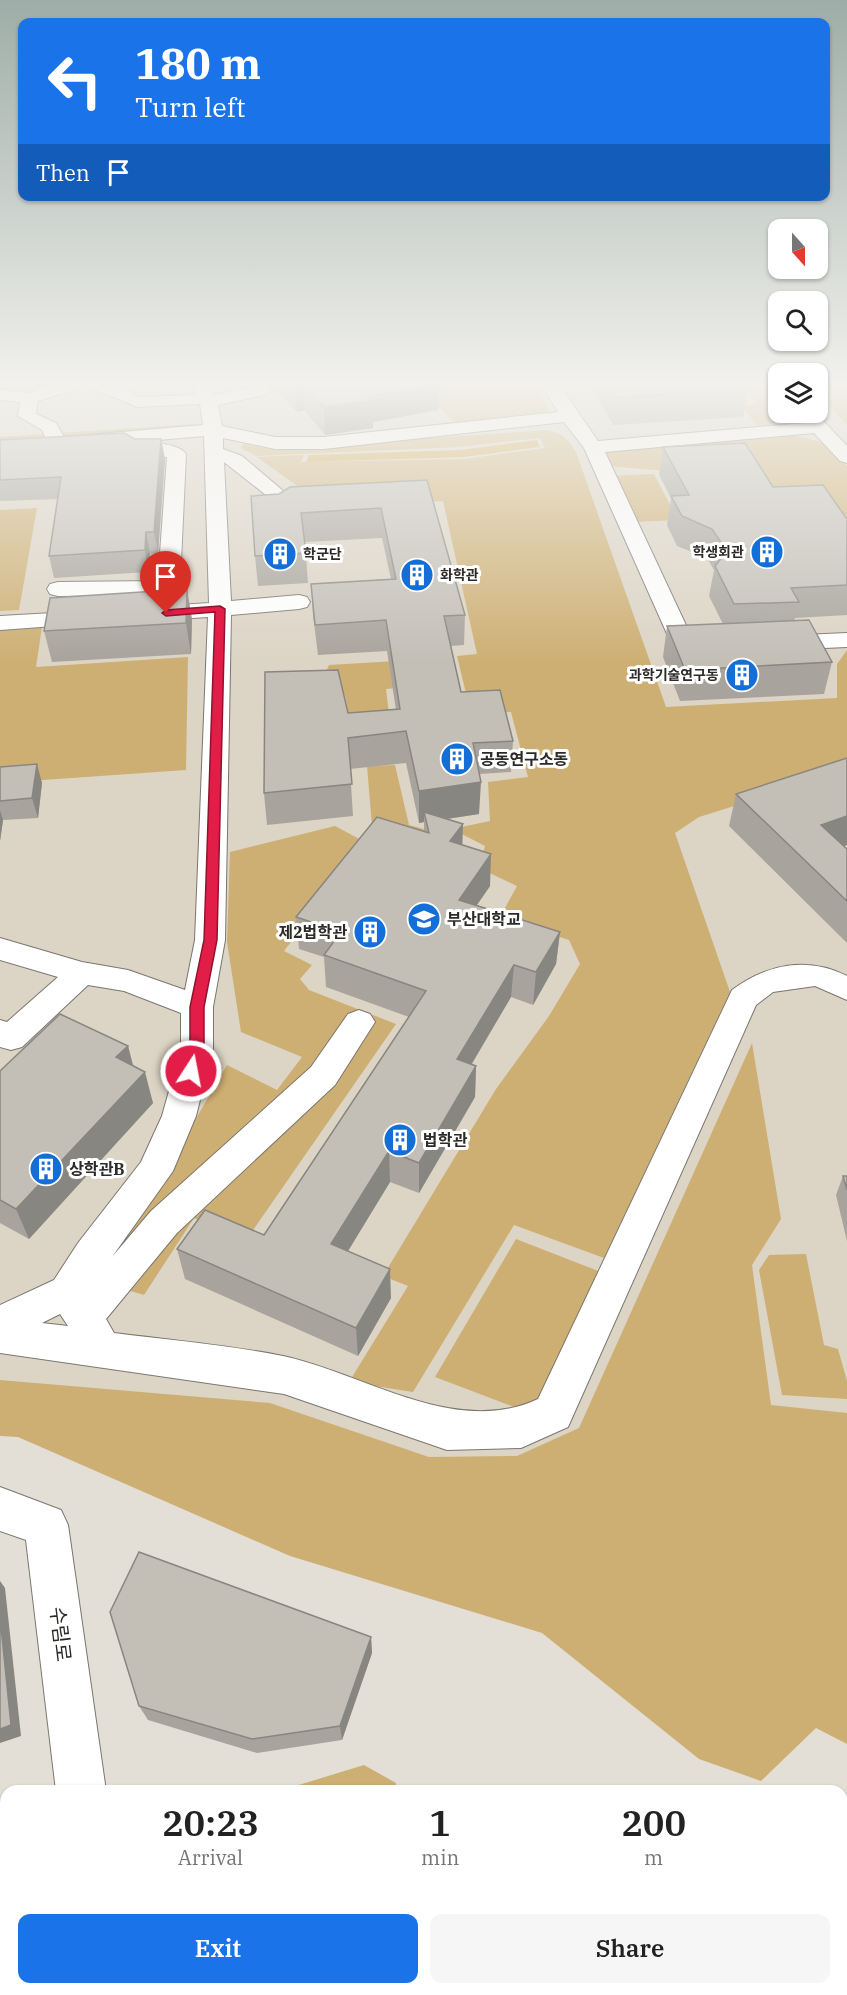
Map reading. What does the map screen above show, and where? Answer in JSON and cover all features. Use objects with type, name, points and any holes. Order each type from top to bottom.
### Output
[{"type":"street","points":[[167,600],[175,476]]},
{"type":"street","points":[[103,1350],[76,1304],[91,1255],[155,1171],[182,1105],[197,1048],[197,1007],[210,940],[220,609],[215,476]]},
{"type":"street","points":[[255,476],[278,495]]},
{"type":"street","points":[[606,476],[684,645],[722,646]]},
{"type":"street","points":[[58,589],[167,600],[220,609],[299,602]]},
{"type":"street","points":[[0,623],[113,616],[167,600]]},
{"type":"street","points":[[756,644],[847,640]]},
{"type":"street","points":[[0,949],[82,973],[128,981],[197,1007]]},
{"type":"street","points":[[0,1032],[11,1038],[82,973]]},
{"type":"street","points":[[0,1335],[284,1375],[447,1430],[521,1428],[553,1413],[743,998],[764,982],[792,977],[819,975],[847,989]]},
{"type":"street","points":[[0,1324],[76,1304],[323,1076],[359,1022]]},
{"type":"street","name":"수림로","points":[[0,1509],[46,1525],[80,1785]]},
{"type":"shaded area","name":"부산대학교","points":[[0,476],[847,476],[847,1612],[0,1426]]},
{"type":"shaded area","points":[[284,476],[585,476],[666,707],[837,698],[837,664],[847,650],[847,771],[699,817],[675,833],[730,992],[604,1258],[514,1225],[413,1392],[349,1382],[408,1286],[383,1276],[496,1089],[549,1016],[580,964],[569,940],[500,917],[517,886],[479,868],[485,846],[452,829],[490,821],[488,782],[528,777],[511,712],[471,714],[457,656],[477,654],[443,501],[325,506]]},
{"type":"shaded area","points":[[612,476],[655,476],[678,520],[636,522]]},
{"type":"shaded area","points":[[743,476],[847,476],[847,531],[771,515]]},
{"type":"shaded area","points":[[37,508],[19,610],[0,611],[0,510]]},
{"type":"shaded area","points":[[42,627],[36,667],[188,657],[186,770],[0,783],[0,630]]},
{"type":"shaded area","points":[[446,658],[452,683],[386,689],[392,739],[354,742],[345,695],[298,690],[324,677],[329,665]]},
{"type":"shaded area","points":[[395,765],[409,825],[431,831],[406,843],[372,826],[367,766]]},
{"type":"shaded area","points":[[335,826],[367,843],[284,951],[312,965],[300,979],[309,990],[396,1024],[249,1236],[194,1218],[144,1295],[81,1276],[194,1122],[227,1065],[277,1090],[302,1057],[241,1032],[227,942],[230,852]]},
{"type":"shaded area","points":[[752,1043],[781,1219],[752,1265],[771,1405],[847,1413],[847,1744],[816,1728],[761,1781],[699,1759],[542,1633],[290,1556],[18,1437],[0,1436],[0,1380],[270,1403],[429,1457],[517,1456],[579,1428]]},
{"type":"shaded area","points":[[516,1239],[606,1274],[538,1416],[435,1377]]},
{"type":"shaded area","points":[[806,1254],[824,1345],[838,1349],[847,1381],[847,1399],[782,1395],[759,1270],[769,1255]]},
{"type":"shaded area","points":[[364,1765],[396,1783],[396,1785],[299,1785]]},
{"type":"building","points":[[0,476],[158,476],[154,532],[146,532],[145,550],[49,556],[61,477],[0,480]]},
{"type":"building","name":"학생회관","points":[[679,476],[766,476],[773,487],[823,485],[847,519],[847,585],[791,588],[799,602],[734,604],[715,566],[727,551],[712,529],[682,516],[671,496],[689,495]]},
{"type":"building","points":[[427,480],[465,615],[444,616],[461,692],[500,690],[513,741],[473,743],[481,782],[419,791],[406,731],[348,738],[352,784],[264,793],[265,672],[338,670],[348,713],[400,709],[386,620],[315,625],[311,584],[396,579],[381,508],[301,513],[306,553],[255,556],[251,496],[279,494],[290,487]]},
{"type":"building","points":[[187,589],[186,623],[44,631],[50,598]]},
{"type":"building","points":[[809,620],[832,662],[685,670],[667,626]]},
{"type":"building","points":[[847,758],[847,816],[821,825],[847,849],[847,901],[736,794]]},
{"type":"building","points":[[37,764],[32,798],[0,801],[0,767]]},
{"type":"building","points":[[424,812],[463,824],[450,841],[491,854],[459,900],[560,932],[536,972],[514,965],[457,1059],[476,1066],[419,1163],[389,1151],[331,1244],[390,1269],[356,1328],[177,1249],[205,1210],[264,1235],[426,991],[324,955],[341,932],[296,917],[377,817],[429,833]]},
{"type":"building","name":"상학관B","points":[[60,1014],[128,1046],[116,1057],[145,1072],[16,1209],[0,1200],[0,1071]]},
{"type":"building","points":[[843,1176],[847,1176],[847,1190]]},
{"type":"building","points":[[139,1552],[371,1637],[340,1726],[252,1739],[139,1706],[110,1612]]},
{"type":"building","points":[[0,1617],[11,1725],[0,1729]]},
{"type":"place","name":"학생회관","points":[[767,552]]},
{"type":"place","name":"학군단","points":[[280,554]]},
{"type":"place","name":"화학관","points":[[417,575]]},
{"type":"place","name":"과학기술연구동","points":[[742,675]]},
{"type":"place","name":"공동연구소동","points":[[457,759]]},
{"type":"place","name":"부산대학교","points":[[424,919]]},
{"type":"place","name":"제2법학관","points":[[370,932]]},
{"type":"place","name":"법학관","points":[[400,1140]]},
{"type":"place","name":"상학관B","points":[[46,1169]]},
{"type":"route","points":[[166,613],[220,609],[210,940],[206,971],[197,1007],[197,1048],[191,1071]]}]
